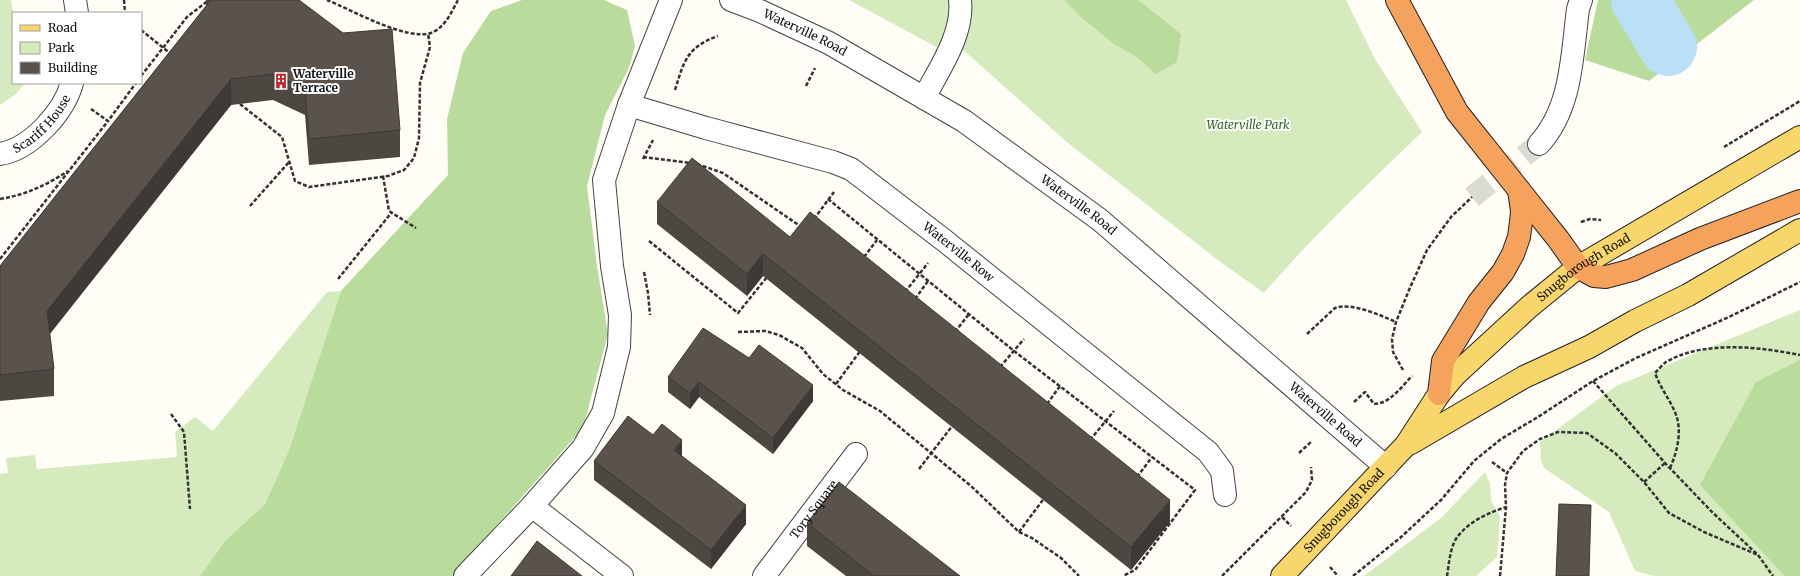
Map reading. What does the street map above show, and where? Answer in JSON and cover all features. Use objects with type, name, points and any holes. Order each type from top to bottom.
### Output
[{"type":"highway","points":[[1397,0],[1457,112],[1558,239],[1578,267],[1594,276],[1606,277],[1632,270],[1700,239],[1800,201]]},
{"type":"highway","points":[[1439,394],[1443,361],[1480,302],[1503,272],[1513,254],[1519,237],[1521,222],[1522,211],[1519,190]]},
{"type":"main road","name":"Snugborough Road","points":[[1282,576],[1406,445],[1439,394],[1455,375],[1529,307],[1578,267],[1800,137]]},
{"type":"main road","name":"Snugborough Road","points":[[1406,445],[1524,377],[1589,347],[1635,321],[1688,295],[1800,230]]},
{"type":"street","points":[[75,0],[77,12]]},
{"type":"street","points":[[465,576],[532,506],[583,448],[603,413],[619,347],[620,315],[612,266],[604,180],[629,105],[671,0]]},
{"type":"street","name":"Waterville Road","points":[[731,0],[760,11],[829,43],[964,121],[1100,220],[1386,467]]},
{"type":"street","points":[[924,98],[952,41],[960,19],[960,0]]},
{"type":"street","points":[[1539,144],[1554,124],[1564,99],[1572,64],[1578,9],[1581,0]]},
{"type":"street","name":"Scariff House","points":[[0,154],[29,141],[54,118],[70,89]]},
{"type":"street","name":"Waterville Row","points":[[629,105],[706,128],[833,162],[851,169],[945,241],[1208,452],[1222,471],[1225,495]]},
{"type":"street","name":"Tory Square","points":[[774,573],[856,454]]},
{"type":"street","points":[[532,506],[622,576]]},
{"type":"path","points":[[124,0],[125,12]]},
{"type":"path","points":[[142,75],[162,47],[187,17],[209,0]]},
{"type":"path","points":[[327,0],[387,27],[419,34],[432,33],[447,20],[458,0]]},
{"type":"path","points":[[142,31],[176,57]]},
{"type":"path","points":[[240,104],[282,137],[295,181],[309,187],[383,176],[404,170],[414,158],[419,138],[420,83],[430,47],[428,33]]},
{"type":"path","points":[[0,259],[135,84]]},
{"type":"path","points":[[70,89],[108,121]]},
{"type":"path","points":[[643,157],[696,163],[723,173],[806,230]]},
{"type":"path","points":[[250,206],[290,162]]},
{"type":"path","points":[[810,224],[851,169]]},
{"type":"path","points":[[0,199],[32,190],[52,181],[70,170]]},
{"type":"path","points":[[383,176],[389,211],[416,228]]},
{"type":"path","points":[[1402,370],[1393,352],[1392,339],[1396,322],[1418,267],[1427,250],[1451,217],[1472,197]]},
{"type":"path","points":[[828,199],[1014,351],[1195,490],[1135,570],[1123,576]]},
{"type":"path","points":[[338,279],[392,212]]},
{"type":"path","points":[[861,262],[877,240]]},
{"type":"path","points":[[650,241],[738,313],[772,272]]},
{"type":"path","points":[[901,298],[945,241]]},
{"type":"path","points":[[914,299],[928,281]]},
{"type":"path","points":[[1353,576],[1400,538],[1441,500],[1474,461],[1501,439],[1593,381],[1636,358],[1729,317],[1800,282]]},
{"type":"path","points":[[1307,334],[1335,308],[1340,306],[1351,306],[1396,322]]},
{"type":"path","points":[[953,335],[969,314]]},
{"type":"path","points":[[999,368],[1041,319]]},
{"type":"path","points":[[738,332],[765,331],[779,335],[802,348],[823,374],[836,384],[880,411],[930,454],[946,464],[1019,532],[1032,538],[1061,558],[1079,576]]},
{"type":"path","points":[[836,384],[864,347]]},
{"type":"path","points":[[1670,468],[1675,456],[1679,425],[1674,410],[1664,395],[1655,373],[1665,362],[1696,351],[1741,347],[1800,355]]},
{"type":"path","points":[[1593,381],[1665,463],[1712,512],[1758,555],[1773,576]]},
{"type":"path","points":[[1044,408],[1060,386]]},
{"type":"path","points":[[1088,442],[1132,391]]},
{"type":"path","points":[[171,414],[184,432],[190,509]]},
{"type":"path","points":[[919,469],[955,422]]},
{"type":"path","points":[[1500,576],[1506,507],[1505,485],[1507,473],[1523,451],[1540,439],[1558,432],[1587,433],[1615,453],[1644,482],[1668,512],[1704,532],[1758,555]]},
{"type":"path","points":[[1135,480],[1152,457]]},
{"type":"path","points":[[1492,462],[1507,473]]},
{"type":"path","points":[[1644,482],[1665,463]]},
{"type":"path","points":[[1222,576],[1306,492],[1312,480],[1311,467]]},
{"type":"path","points":[[1019,532],[1047,496]]},
{"type":"path","points":[[1447,576],[1450,557],[1457,537],[1486,514],[1506,507]]},
{"type":"path","points":[[1282,517],[1291,526]]},
{"type":"green space","points":[[0,0],[11,0],[13,12],[12,84],[24,84],[16,94],[0,105]]},
{"type":"green space","points":[[522,0],[604,0],[627,10],[635,46],[629,68],[605,115],[587,186],[597,266],[608,334],[583,428],[452,576],[200,576],[226,540],[265,504],[289,450],[341,291],[448,175],[447,119],[463,53],[491,11]]},
{"type":"green space","name":"Waterville Park","points":[[849,0],[1346,0],[1375,59],[1422,132],[1321,231],[1264,293],[1219,261],[1068,143],[953,41],[938,48]]},
{"type":"green space","points":[[1064,0],[1138,0],[1181,34],[1177,62],[1156,74],[1137,57],[1114,44],[1082,18]]},
{"type":"green space","points":[[1598,0],[1754,0],[1649,81],[1585,60]]},
{"type":"green space","points":[[341,291],[289,450],[265,504],[226,540],[200,576],[0,576],[0,474],[8,473],[6,458],[35,455],[37,469],[177,457],[175,432],[195,417],[213,431],[327,292]]},
{"type":"green space","points":[[1800,310],[1800,576],[1654,576],[1635,571],[1609,512],[1544,468],[1541,461],[1540,442],[1616,386]]},
{"type":"green space","points":[[1800,360],[1800,576],[1785,576],[1700,485],[1756,382]]},
{"type":"green space","points":[[1485,472],[1490,484],[1491,500],[1500,517],[1497,557],[1476,576],[1364,576],[1441,518]]},
{"type":"building","points":[[210,0],[299,0],[343,33],[392,29],[400,130],[309,139],[305,89],[273,74],[231,79],[47,311],[54,369],[0,375],[0,266]]},
{"type":"building","points":[[692,158],[790,237],[810,212],[1170,500],[1131,547],[763,254],[747,274],[657,202]]},
{"type":"building","points":[[703,328],[749,358],[759,345],[813,385],[773,438],[699,382],[690,393],[668,377]]},
{"type":"building","points":[[628,416],[653,435],[662,424],[682,440],[674,450],[746,505],[711,550],[594,461]]},
{"type":"building","points":[[839,482],[960,576],[874,576],[807,523]]},
{"type":"building","points":[[1559,504],[1591,505],[1589,576],[1556,576]]},
{"type":"building","points":[[537,541],[582,576],[511,576]]},
{"type":"waterway","points":[[1640,0],[1668,47]]},
{"type":"tunnel","points":[[1472,197],[1539,144]]},
{"type":"place","name":"Waterville Terrace","points":[[281,81]]}]
